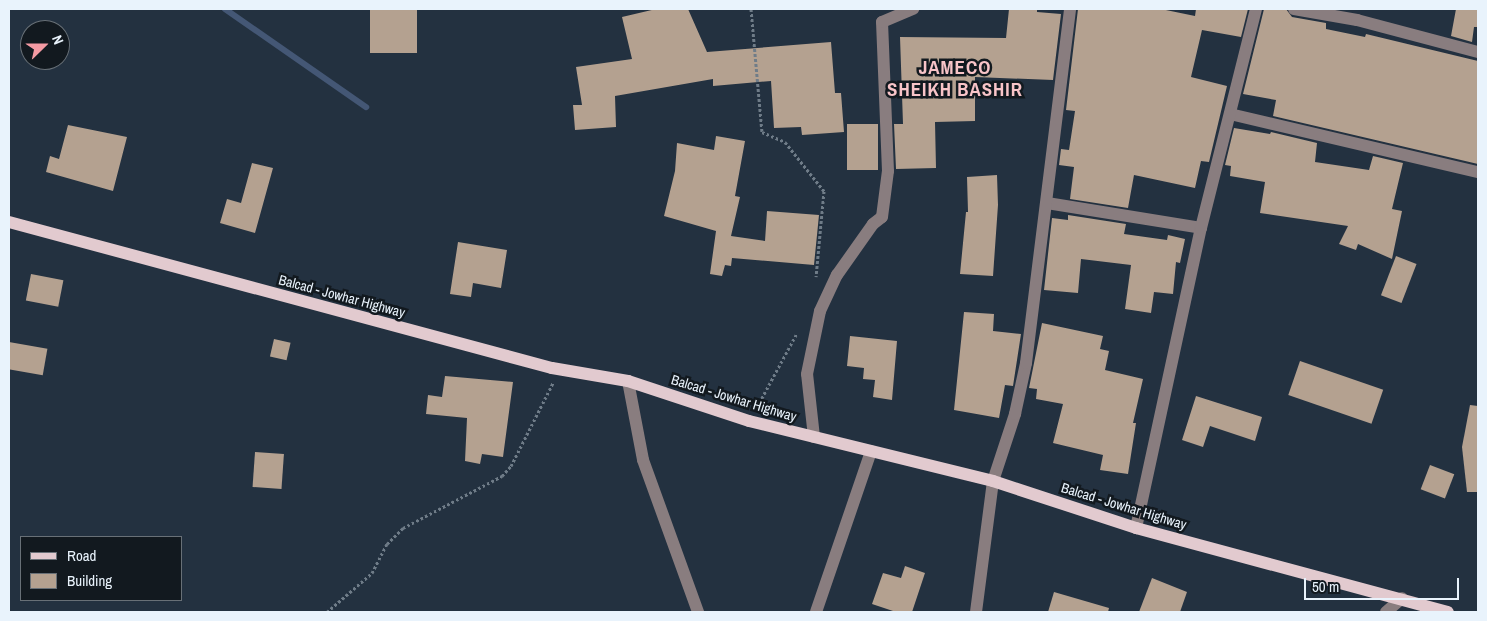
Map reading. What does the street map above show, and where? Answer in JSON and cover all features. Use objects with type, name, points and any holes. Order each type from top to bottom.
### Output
[{"type":"main road","name":"Balcad - Jowhar Highway","points":[[9,222],[560,370],[628,381],[749,420],[993,481],[1136,528],[1402,598],[1448,612]]},
{"type":"street","points":[[814,437],[808,374],[820,311],[837,276],[873,224],[882,217],[888,170],[882,22],[913,9]]},
{"type":"street","points":[[976,612],[993,481],[1015,414],[1026,363],[1070,9]]},
{"type":"street","points":[[1136,528],[1201,228],[1256,9]]},
{"type":"street","points":[[1294,9],[1358,14],[1478,52]]},
{"type":"street","points":[[1230,114],[1478,171]]},
{"type":"street","points":[[1047,203],[1201,228]]},
{"type":"street","points":[[628,381],[645,468],[698,612]]},
{"type":"street","points":[[816,612],[871,451]]},
{"type":"street","points":[[1386,612],[1402,598]]},
{"type":"path","points":[[750,9],[762,132],[785,142],[824,191],[816,284]]},
{"type":"path","points":[[749,420],[802,324]]},
{"type":"path","points":[[327,612],[372,573],[387,544],[403,528],[502,476],[511,466],[560,370]]},
{"type":"building","points":[[370,9],[417,9],[417,53],[370,53]]},
{"type":"building","points":[[656,9],[688,9],[707,52],[831,42],[835,93],[841,93],[844,132],[802,135],[801,127],[774,128],[771,81],[713,86],[713,79],[615,96],[616,127],[575,130],[573,105],[582,105],[576,67],[632,59],[622,17]]},
{"type":"building","points":[[1009,9],[1037,9],[1037,12],[1061,14],[1053,80],[975,77],[975,121],[935,122],[936,168],[896,169],[894,124],[903,124],[900,37],[1006,38]]},
{"type":"building","points":[[1078,9],[1161,9],[1195,16],[1196,9],[1248,9],[1241,37],[1202,30],[1191,77],[1227,86],[1209,162],[1201,161],[1195,188],[1134,175],[1128,208],[1070,199],[1074,167],[1059,165],[1061,149],[1069,150],[1075,111],[1066,110]]},
{"type":"building","points":[[1264,9],[1286,9],[1292,17],[1326,23],[1326,29],[1365,37],[1366,34],[1478,61],[1478,164],[1273,116],[1276,100],[1243,94]]},
{"type":"building","points":[[1456,9],[1478,9],[1478,27],[1474,27],[1472,42],[1451,36]]},
{"type":"building","points":[[847,124],[878,124],[878,170],[847,170]]},
{"type":"building","points":[[68,125],[127,137],[113,191],[46,172],[50,156],[59,159]]},
{"type":"building","points":[[1234,128],[1270,134],[1271,132],[1317,143],[1315,162],[1369,170],[1373,156],[1403,163],[1392,209],[1402,211],[1392,259],[1358,244],[1356,250],[1339,244],[1348,226],[1260,213],[1265,182],[1230,176],[1231,166],[1225,165]]},
{"type":"building","points":[[716,136],[745,141],[735,196],[740,197],[731,236],[765,241],[767,211],[819,215],[814,265],[732,258],[731,266],[725,265],[722,276],[710,274],[716,231],[664,216],[675,171],[677,143],[714,150]]},
{"type":"building","points":[[252,163],[273,168],[255,233],[220,223],[227,199],[241,203]]},
{"type":"building","points":[[997,175],[998,205],[993,276],[960,274],[966,212],[968,212],[967,177]]},
{"type":"building","points":[[1068,215],[1126,224],[1124,234],[1167,240],[1168,235],[1185,239],[1180,263],[1176,262],[1173,294],[1154,292],[1151,313],[1125,309],[1131,265],[1081,259],[1078,293],[1044,290],[1052,218],[1068,220]]},
{"type":"building","points":[[458,242],[507,250],[501,288],[473,283],[471,297],[450,294]]},
{"type":"building","points":[[1396,256],[1417,264],[1401,303],[1381,295]]},
{"type":"building","points":[[31,274],[63,280],[58,307],[26,301]]},
{"type":"building","points":[[964,312],[994,314],[993,331],[1021,334],[1013,386],[1005,385],[999,418],[954,410]]},
{"type":"building","points":[[1042,323],[1103,336],[1100,349],[1109,351],[1105,370],[1143,379],[1133,423],[1136,423],[1128,474],[1100,470],[1103,455],[1053,443],[1063,404],[1036,399],[1037,389],[1029,388]]},
{"type":"building","points":[[850,336],[897,341],[892,400],[873,397],[875,380],[863,379],[864,368],[847,366]]},
{"type":"building","points":[[274,339],[291,343],[287,360],[270,357]]},
{"type":"building","points":[[9,342],[47,349],[43,375],[9,369]]},
{"type":"building","points":[[1300,361],[1383,390],[1371,424],[1288,395]]},
{"type":"building","points":[[445,376],[513,382],[503,457],[482,454],[480,464],[465,461],[467,418],[426,414],[428,395],[442,397]]},
{"type":"building","points":[[1196,396],[1262,417],[1255,441],[1210,426],[1203,447],[1182,440]]},
{"type":"building","points":[[1470,405],[1478,406],[1478,492],[1467,492],[1462,447]]},
{"type":"building","points":[[255,452],[284,454],[281,489],[253,487]]},
{"type":"building","points":[[1430,465],[1454,474],[1445,499],[1421,489]]},
{"type":"building","points":[[905,566],[925,573],[912,612],[896,612],[872,604],[883,573],[901,578]]},
{"type":"building","points":[[1152,578],[1187,592],[1180,612],[1139,612]]},
{"type":"building","points":[[1054,592],[1109,608],[1108,612],[1048,612]]},
{"type":"waterway","points":[[225,9],[366,107]]},
{"type":"district","name":"JAMECO SHEIKH BASHIR","points":[[955,79]]}]
